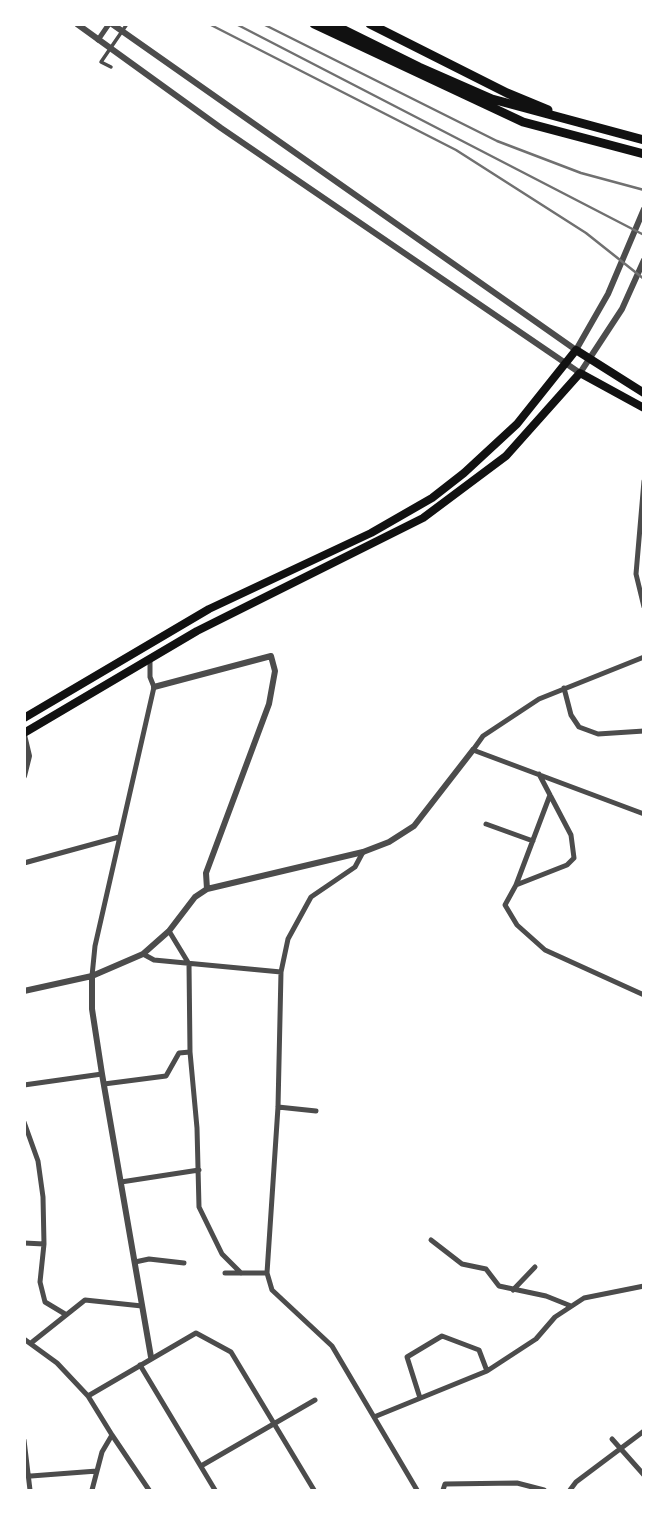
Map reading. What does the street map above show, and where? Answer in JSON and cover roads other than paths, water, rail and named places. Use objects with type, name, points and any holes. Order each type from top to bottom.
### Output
[{"type":"highway","points":[[314,24],[556,132],[643,155]]},
{"type":"highway","points":[[332,24],[491,103],[643,141]]},
{"type":"highway","points":[[370,24],[507,93],[643,141]]},
{"type":"main road","points":[[24,718],[209,609],[371,533],[432,498],[464,473],[517,424],[576,350],[643,393]]},
{"type":"main road","points":[[24,734],[234,611],[388,538],[431,513],[506,456],[580,373],[643,408]]},
{"type":"street","points":[[77,24],[221,128],[580,373],[622,309],[643,260]]},
{"type":"street","points":[[98,40],[111,24],[576,350],[608,294],[643,209]]},
{"type":"street","points":[[111,67],[101,62],[127,24]]},
{"type":"street","points":[[643,481],[636,574],[643,607]]},
{"type":"street","points":[[154,687],[271,656],[275,671],[269,704],[206,873],[207,889]]},
{"type":"street","points":[[24,991],[92,976],[143,954],[169,931],[195,897],[207,889],[362,852],[389,842],[414,826],[483,736],[510,716],[564,688],[643,657]]},
{"type":"street","points":[[150,659],[150,677],[154,687],[119,837],[92,976],[92,1009],[151,1357]]},
{"type":"street","points":[[564,688],[571,715],[579,727],[598,734],[643,732]]},
{"type":"street","points":[[24,734],[29,756],[24,776]]},
{"type":"street","points":[[473,750],[643,814]]},
{"type":"street","points":[[516,885],[567,865],[574,858],[571,835],[539,774]]},
{"type":"street","points":[[550,795],[516,885],[505,905],[517,925],[531,939],[562,960],[643,995]]},
{"type":"street","points":[[486,824],[533,841]]},
{"type":"street","points":[[24,863],[119,837]]},
{"type":"street","points":[[362,852],[355,867],[312,897],[293,926],[281,972],[278,1107],[267,1273],[272,1290],[332,1346],[417,1490]]},
{"type":"street","points":[[169,931],[190,964],[190,1052],[199,1170],[199,1207],[222,1254],[242,1272]]},
{"type":"street","points":[[143,954],[154,960],[281,972]]},
{"type":"street","points":[[104,1084],[166,1076],[179,1053],[190,1052]]},
{"type":"street","points":[[24,1085],[102,1074]]},
{"type":"street","points":[[278,1107],[316,1111]]},
{"type":"street","points":[[24,1122],[38,1161],[44,1244],[40,1282],[45,1302],[65,1314]]},
{"type":"street","points":[[121,1182],[199,1170]]},
{"type":"street","points":[[431,1240],[462,1264],[486,1269],[499,1286],[546,1296],[570,1306]]},
{"type":"street","points":[[24,1243],[44,1244]]},
{"type":"street","points":[[135,1262],[149,1259],[184,1263]]},
{"type":"street","points":[[513,1290],[535,1267]]},
{"type":"street","points":[[225,1273],[267,1273]]},
{"type":"street","points":[[374,1417],[487,1371],[538,1342],[555,1317],[584,1298],[643,1286]]},
{"type":"street","points":[[31,1343],[85,1300],[142,1306]]},
{"type":"street","points":[[88,1396],[196,1333],[231,1352],[314,1490]]},
{"type":"street","points":[[420,1398],[407,1357],[442,1336],[480,1350],[487,1371]]},
{"type":"street","points":[[24,1339],[57,1363],[88,1396],[149,1490]]},
{"type":"street","points":[[141,1365],[215,1490]]},
{"type":"street","points":[[201,1466],[315,1400]]},
{"type":"street","points":[[570,1490],[576,1482],[643,1431]]},
{"type":"street","points":[[92,1490],[112,1435]]},
{"type":"street","points":[[612,1439],[643,1475]]},
{"type":"street","points":[[24,1440],[31,1476],[30,1490]]},
{"type":"street","points":[[31,1476],[97,1471]]},
{"type":"street","points":[[443,1490],[445,1484],[517,1483],[544,1490]]},
{"type":"railway","points":[[209,24],[456,150],[586,233],[644,279]]},
{"type":"railway","points":[[236,24],[644,235]]},
{"type":"railway","points":[[263,24],[497,141],[581,173],[644,190]]}]
